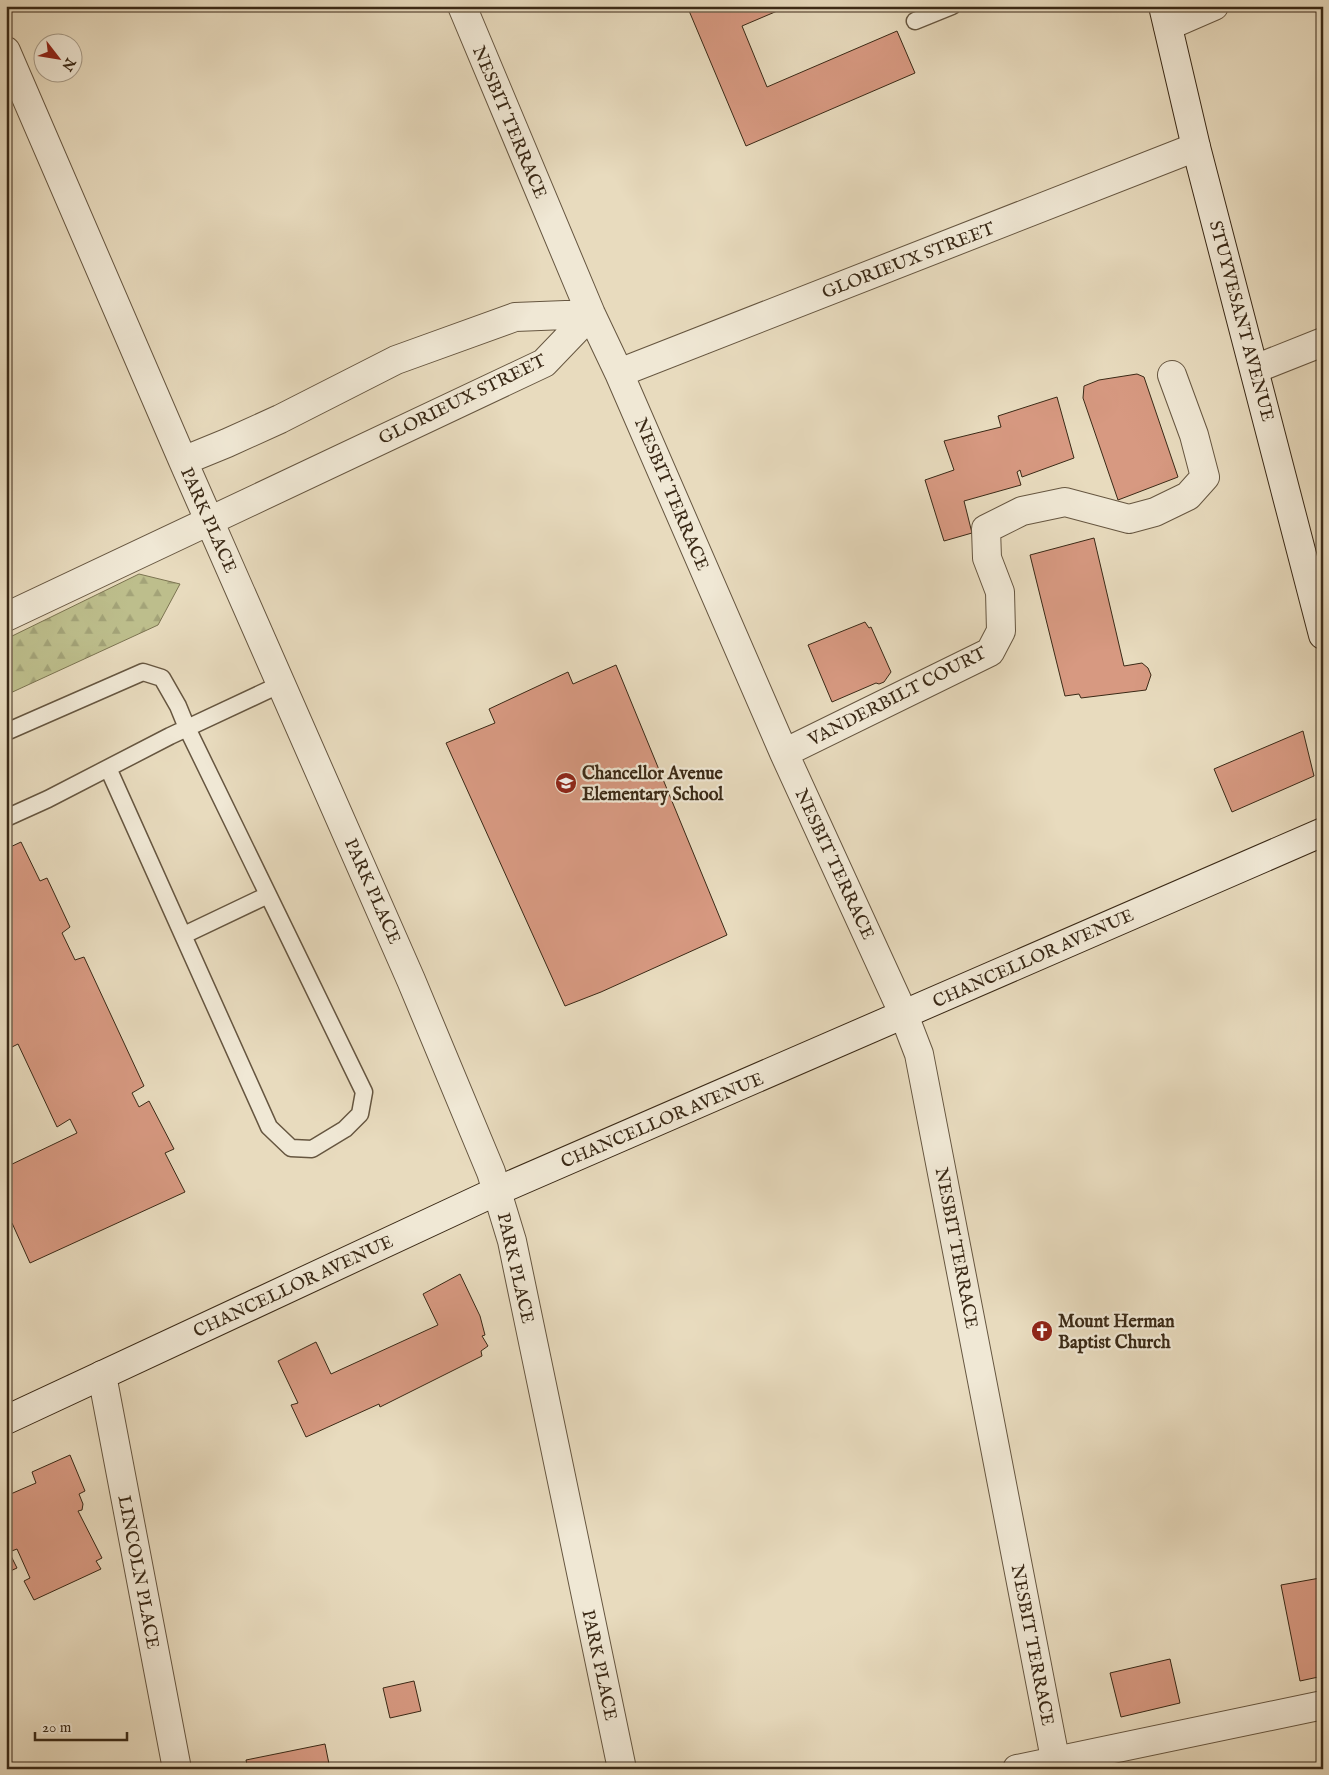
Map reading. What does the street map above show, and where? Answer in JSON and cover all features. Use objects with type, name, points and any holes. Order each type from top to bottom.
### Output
[{"type":"street","name":"NESBIT TERRACE","points":[[462,6],[591,314],[619,372],[784,752],[904,1014],[919,1054],[1056,1765]]},
{"type":"street","points":[[1165,16],[1214,6]]},
{"type":"street","name":"STUYVESANT AVENUE","points":[[1165,16],[1196,146],[1323,635]]},
{"type":"street","name":"PARK PLACE","points":[[6,51],[183,461],[411,980],[497,1191],[512,1242],[622,1769]]},
{"type":"street","name":"GLORIEUX STREET","points":[[619,372],[1196,146]]},
{"type":"street","points":[[183,461],[227,444],[280,419],[396,360],[515,317],[591,314]]},
{"type":"street","name":"GLORIEUX STREET","points":[[6,617],[544,363],[591,314]]},
{"type":"street","points":[[1255,369],[1323,342]]},
{"type":"street","name":"VANDERBILT COURT","points":[[784,752],[990,652],[1001,630],[1000,592],[987,558],[986,529],[1022,511],[1065,502],[1130,519],[1155,512],[1188,496],[1205,477],[1194,435],[1172,375]]},
{"type":"street","name":"CHANCELLOR AVENUE","points":[[6,1420],[497,1191],[1323,832]]},
{"type":"street","name":"LINCOLN PLACE","points":[[102,1375],[177,1769]]},
{"type":"street","points":[[1017,1769],[1056,1765],[1323,1704]]},
{"type":"lane","points":[[916,21],[952,6]]},
{"type":"lane","points":[[6,732],[143,672],[162,678],[178,706],[364,1092],[360,1114],[345,1129],[312,1149],[291,1148],[269,1127],[108,768]]},
{"type":"lane","points":[[6,818],[48,799],[187,728],[281,684]]},
{"type":"lane","points":[[184,935],[268,895]]},
{"type":"green space","points":[[139,574],[180,584],[158,625],[6,695],[6,639]]},
{"type":"building","points":[[687,6],[789,6],[742,26],[767,87],[897,31],[915,73],[746,146]]},
{"type":"building","points":[[1137,374],[1144,377],[1178,477],[1118,500],[1083,398],[1084,386],[1099,380]]},
{"type":"building","points":[[1057,397],[1074,458],[1022,477],[1020,470],[1017,472],[1021,485],[964,501],[972,533],[944,541],[925,480],[954,470],[944,441],[1001,427],[998,416]]},
{"type":"building","points":[[1094,538],[1124,666],[1142,663],[1148,668],[1151,675],[1146,690],[1081,698],[1079,694],[1065,696],[1030,555]]},
{"type":"building","points":[[865,622],[869,628],[871,627],[891,672],[884,682],[876,683],[832,702],[808,645]]},
{"type":"building","points":[[616,665],[727,935],[601,992],[565,1006],[446,743],[495,723],[489,709],[568,672],[573,684]]},
{"type":"building","points":[[1303,731],[1314,776],[1232,812],[1214,769]]},
{"type":"building","points":[[21,842],[40,881],[47,878],[70,927],[62,933],[75,960],[84,957],[144,1086],[132,1093],[139,1107],[149,1101],[174,1149],[165,1153],[185,1192],[30,1263],[12,1223],[6,1225],[6,1167],[77,1133],[70,1119],[57,1127],[18,1044],[6,1050],[6,991],[9,990],[6,983],[6,849]]},
{"type":"building","points":[[460,1274],[480,1316],[485,1335],[482,1336],[488,1346],[481,1351],[482,1356],[380,1407],[379,1404],[306,1437],[291,1405],[298,1403],[278,1361],[316,1342],[331,1374],[438,1325],[423,1294]]},
{"type":"building","points":[[70,1455],[85,1491],[79,1494],[83,1504],[82,1510],[78,1511],[102,1558],[96,1561],[101,1569],[34,1600],[24,1581],[30,1578],[17,1549],[9,1552],[17,1568],[6,1573],[6,1496],[36,1483],[32,1472]]},
{"type":"building","points":[[1320,1578],[1321,1588],[1323,1588],[1323,1676],[1300,1681],[1281,1585]]},
{"type":"building","points":[[1170,1659],[1180,1703],[1121,1717],[1110,1673]]},
{"type":"building","points":[[414,1681],[421,1711],[390,1718],[383,1688]]},
{"type":"building","points":[[325,1744],[330,1769],[248,1769],[246,1760]]},
{"type":"place","name":"Chancellor Avenue Elementary School","points":[[566,783]]},
{"type":"place","name":"Mount Herman Baptist Church","points":[[1042,1331]]}]
